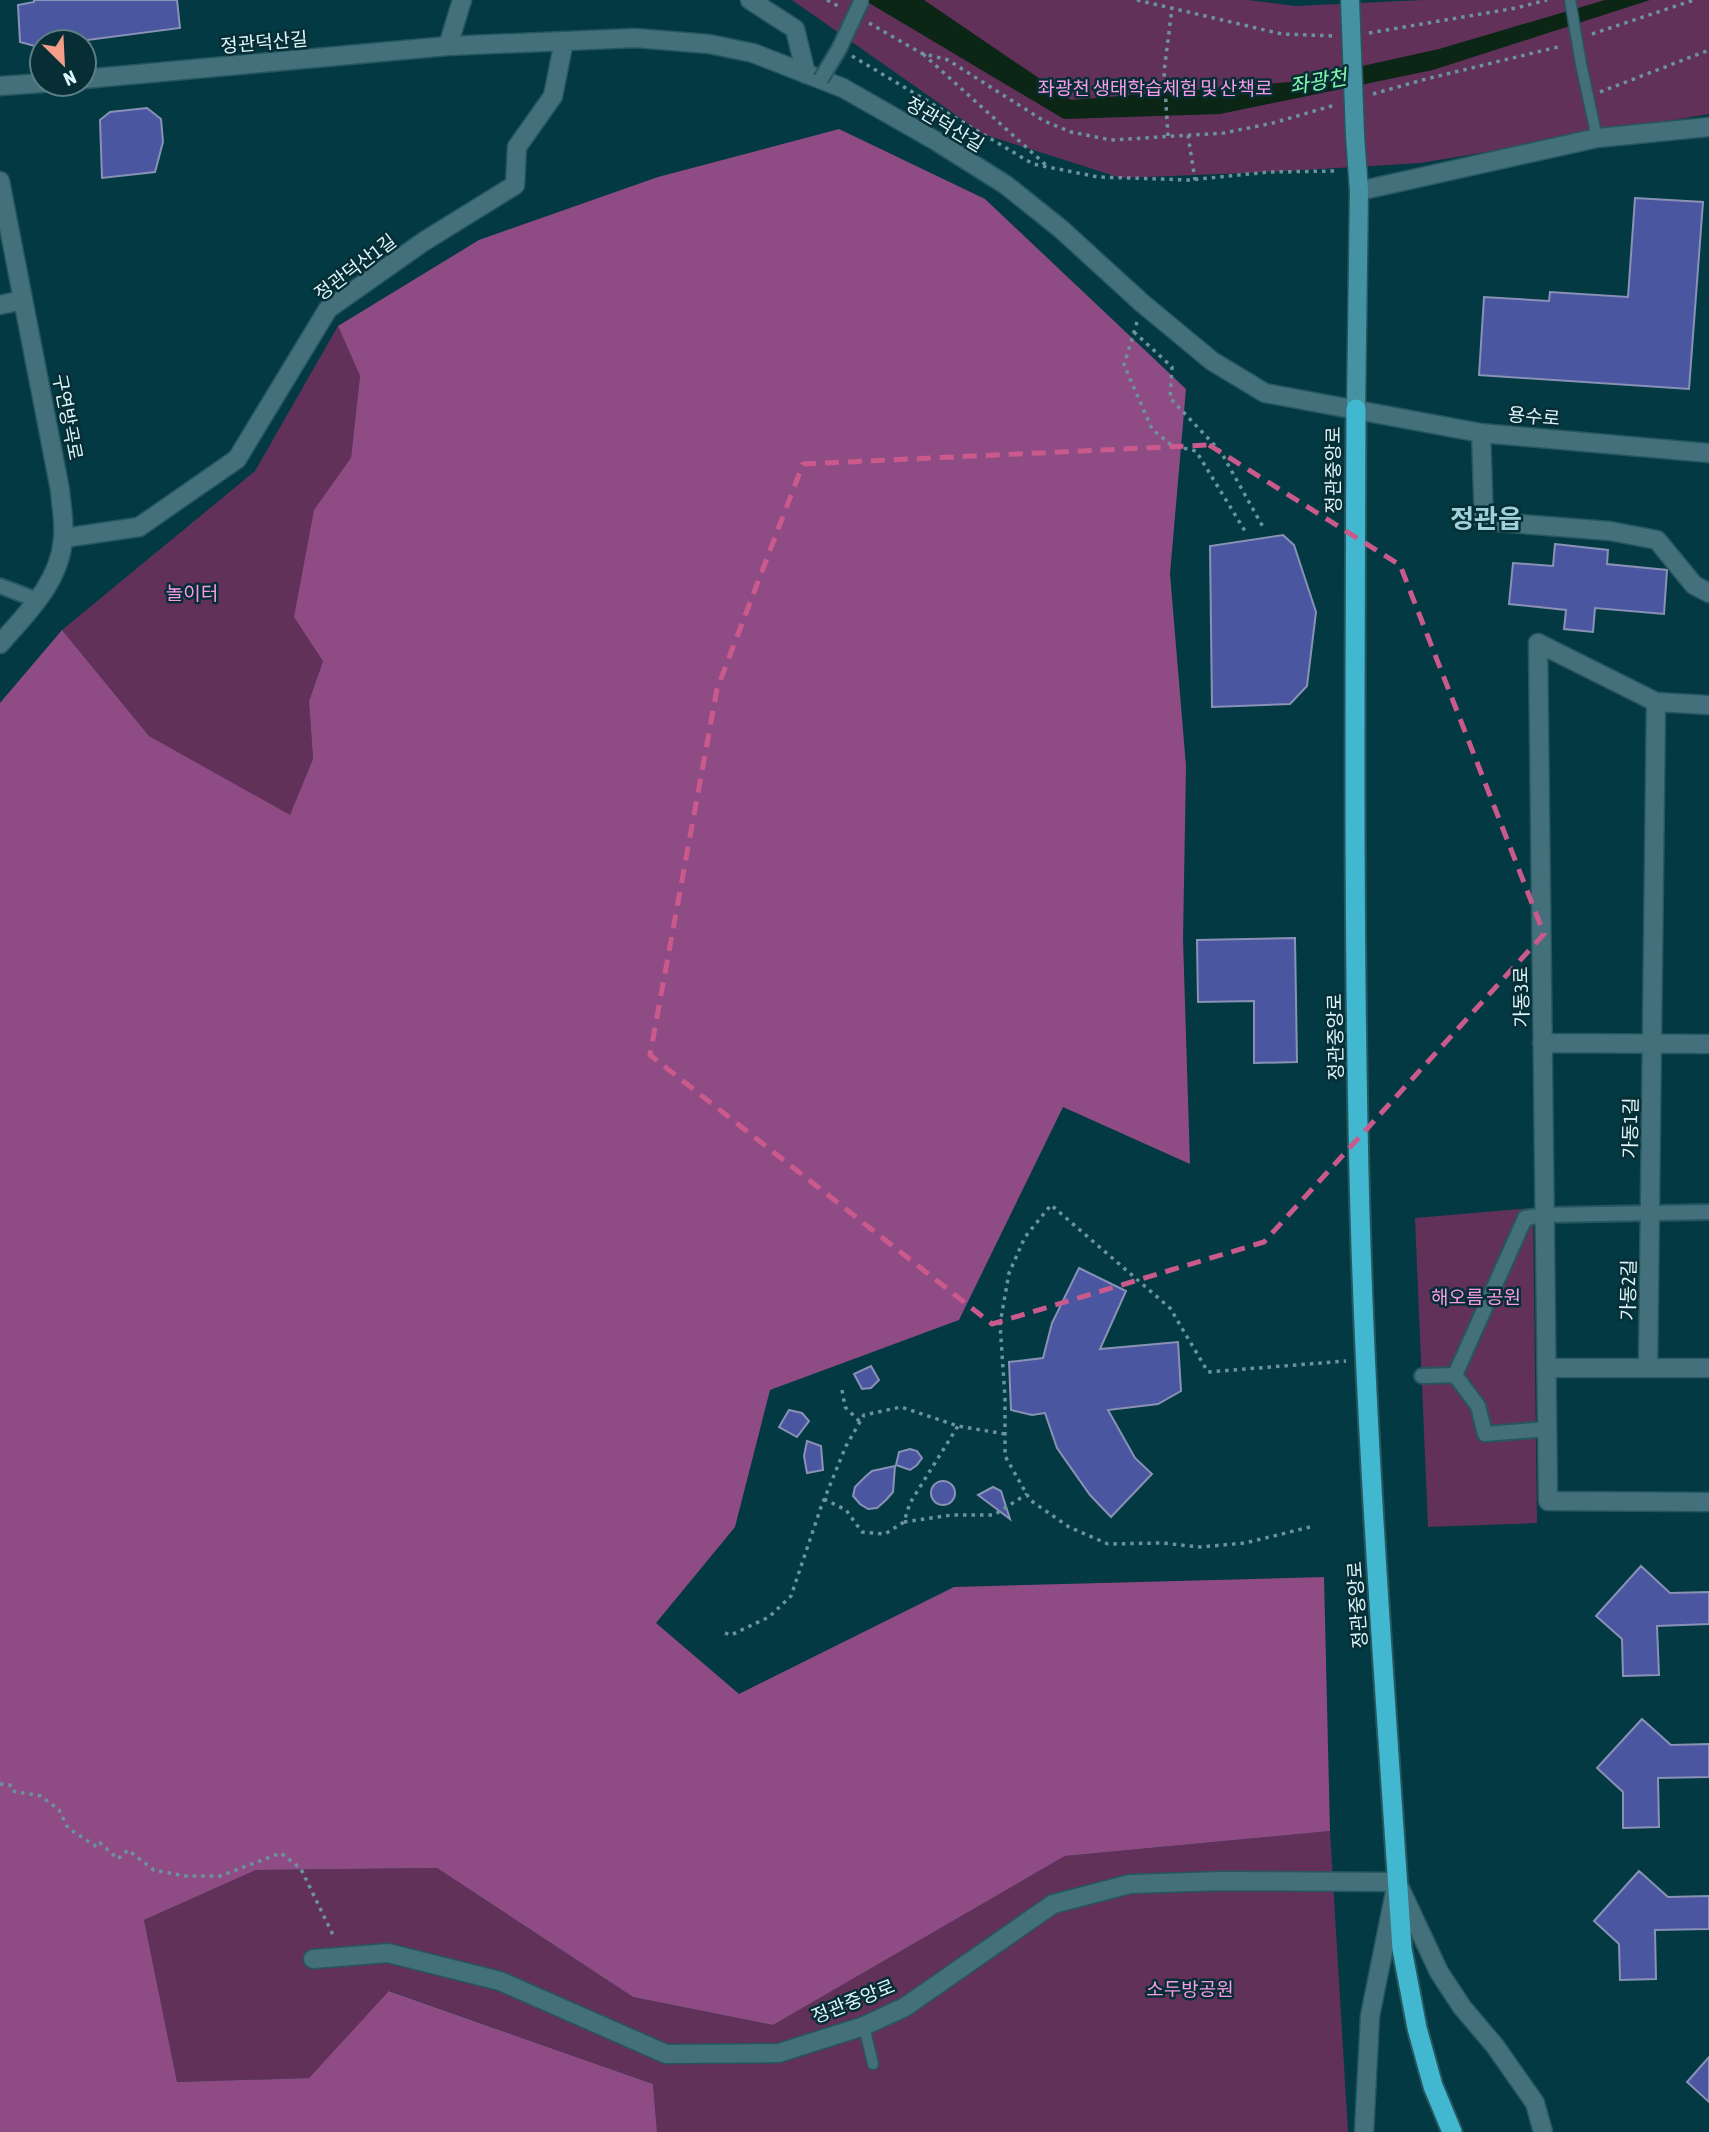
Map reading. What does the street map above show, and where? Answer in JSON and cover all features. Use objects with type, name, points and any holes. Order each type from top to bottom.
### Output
[{"type":"highway","name":"정관중앙로","points":[[1356,410],[1354,813],[1360,1217],[1366,1360],[1402,1949],[1417,2028],[1433,2086],[1452,2132]]},
{"type":"main road","name":"정관중앙로","points":[[1350,0],[1354,135],[1359,191],[1356,410]]},
{"type":"street","points":[[448,46],[462,0]]},
{"type":"street","points":[[750,0],[795,29],[813,76],[839,49],[862,0]]},
{"type":"street","name":"정관덕산길","points":[[98,78],[448,46],[635,38],[709,44],[753,53],[843,88],[1006,185],[1061,229],[1142,303],[1212,361],[1265,393],[1356,410]]},
{"type":"street","name":"정관덕산1길","points":[[64,538],[139,527],[237,459],[328,309],[423,242],[515,185],[517,147],[553,96],[564,41]]},
{"type":"street","points":[[0,86],[28,84]]},
{"type":"street","points":[[1359,191],[1597,138],[1709,127]]},
{"type":"street","name":"구연방곡로","points":[[0,181],[60,490],[64,538],[57,571],[0,644]]},
{"type":"street","points":[[0,305],[23,300]]},
{"type":"street","name":"용수로","points":[[1356,410],[1481,433],[1709,453]]},
{"type":"street","points":[[1481,433],[1484,521],[1609,531],[1657,540],[1694,585],[1709,593]]},
{"type":"street","points":[[0,586],[37,600]]},
{"type":"street","name":"가동3로","points":[[1656,702],[1538,643],[1548,1501],[1709,1502]]},
{"type":"street","points":[[1656,702],[1709,705]]},
{"type":"street","name":"가동1길","points":[[1650,1213],[1656,702]]},
{"type":"street","points":[[1542,1044],[1709,1044]]},
{"type":"street","points":[[1455,1375],[1525,1218],[1544,1215],[1709,1212]]},
{"type":"street","name":"가동2길","points":[[1648,1368],[1650,1213]]},
{"type":"street","points":[[1546,1368],[1709,1368]]},
{"type":"street","points":[[1422,1376],[1455,1375]]},
{"type":"street","points":[[1455,1375],[1478,1406],[1485,1434],[1547,1429]]},
{"type":"street","name":"정관중앙로","points":[[313,1959],[388,1953],[500,1981],[666,2054],[779,2053],[864,2026],[905,2007],[1053,1904],[1130,1884],[1222,1881],[1397,1882]]},
{"type":"street","points":[[1364,2132],[1370,2016],[1397,1882]]},
{"type":"street","points":[[1397,1882],[1439,1972],[1462,2007],[1495,2046],[1535,2103],[1543,2132]]},
{"type":"lane","points":[[1570,0],[1597,138]]},
{"type":"lane","points":[[864,2026],[873,2064]]},
{"type":"path","points":[[827,0],[849,12]]},
{"type":"path","points":[[1591,34],[1694,0]]},
{"type":"path","points":[[1168,136],[1164,72],[1172,8]]},
{"type":"path","points":[[861,19],[921,53],[1049,167]]},
{"type":"path","points":[[1362,97],[1567,44]]},
{"type":"path","points":[[839,49],[1034,164],[1098,177],[1195,180],[1269,172],[1357,171]]},
{"type":"path","points":[[1588,97],[1709,50]]},
{"type":"path","points":[[921,53],[948,60],[1044,121],[1071,132],[1111,140],[1224,133],[1273,123],[1337,104]]},
{"type":"path","points":[[1188,135],[1195,180]]},
{"type":"path","points":[[1142,303],[1124,365],[1152,429],[1171,444],[1196,451],[1245,531]]},
{"type":"path","points":[[1134,332],[1172,367],[1170,398],[1221,452],[1263,527]]},
{"type":"path","points":[[1310,1527],[1245,1544],[1200,1547],[1162,1543],[1108,1544],[1069,1527],[1030,1500],[1005,1456],[1005,1398],[1000,1324],[1009,1273],[1025,1237],[1051,1205],[1170,1308],[1208,1372],[1366,1360]]},
{"type":"path","points":[[842,1390],[845,1407],[860,1422]]},
{"type":"path","points":[[725,1633],[731,1635],[769,1617],[791,1596],[824,1499],[846,1446],[864,1415],[901,1407],[958,1426],[1005,1434]]},
{"type":"path","points":[[904,1522],[910,1503],[958,1426]]},
{"type":"path","points":[[824,1499],[846,1510],[862,1532],[885,1534],[904,1522],[952,1515],[994,1515],[1027,1494]]},
{"type":"path","points":[[0,1784],[10,1785],[12,1791],[41,1796],[59,1810],[68,1828],[97,1847],[100,1843],[118,1859],[128,1850],[154,1870],[185,1876],[220,1876],[281,1853],[301,1869],[343,1956]]},
{"type":"highlighted area","points":[[1209,445],[1400,565],[1544,934],[1264,1242],[992,1324],[650,1055],[717,689],[803,464]]},
{"type":"green space","name":"좌광천 생태학습체험 및 산책로","points":[[792,0],[1248,0],[1296,6],[1423,0],[1709,0],[1709,114],[1421,163],[1121,178],[983,134]]},
{"type":"green space","name":"놀이터","points":[[338,326],[360,376],[351,459],[314,511],[323,661],[309,701],[313,759],[290,816],[149,736],[62,630],[255,471]]},
{"type":"green space","name":"해오름 공원","points":[[1533,1208],[1537,1523],[1428,1527],[1415,1218]]},
{"type":"green space","name":"소두방공원","points":[[1330,1831],[1348,2132],[657,2132],[653,2084],[390,1991],[309,2078],[177,2082],[144,1920],[256,1870],[437,1868],[633,1997],[773,2025],[1065,1856]]},
{"type":"shaded area","points":[[839,129],[985,199],[1186,389],[1170,574],[1186,766],[1183,939],[1190,1164],[1063,1107],[959,1320],[770,1390],[735,1527],[656,1623],[739,1694],[954,1587],[1324,1577],[1330,1831],[1065,1856],[773,2025],[633,1997],[437,1868],[256,1870],[144,1920],[177,2082],[309,2078],[389,1991],[653,2084],[657,2132],[0,2132],[0,703],[62,630],[149,736],[290,815],[313,759],[309,701],[323,661],[294,617],[314,510],[351,458],[360,376],[338,326],[479,240],[658,177]]},
{"type":"water","name":"좌광천","points":[[864,0],[924,0],[1071,100],[1290,82],[1439,49],[1605,0],[1650,0],[1433,70],[1220,114],[1064,119]]},
{"type":"building","points":[[177,0],[180,28],[98,39],[98,28],[28,28],[28,44],[20,42],[18,5],[34,2]]},
{"type":"building","points":[[147,108],[161,119],[163,142],[155,172],[102,178],[100,120],[110,112]]},
{"type":"building","points":[[1635,198],[1703,202],[1689,389],[1479,375],[1484,297],[1549,301],[1550,292],[1628,297]]},
{"type":"building","points":[[1283,535],[1294,545],[1316,612],[1307,686],[1290,704],[1212,707],[1210,546]]},
{"type":"building","points":[[1555,544],[1608,550],[1607,564],[1667,570],[1664,614],[1595,608],[1593,632],[1564,629],[1566,610],[1509,604],[1513,563],[1553,566]]},
{"type":"building","points":[[1295,938],[1297,1062],[1254,1063],[1254,1001],[1198,1002],[1197,940]]},
{"type":"building","points":[[1079,1268],[1126,1291],[1100,1349],[1178,1342],[1181,1391],[1158,1404],[1108,1410],[1135,1458],[1152,1474],[1111,1517],[1090,1495],[1057,1448],[1045,1413],[1032,1415],[1011,1410],[1009,1362],[1043,1358],[1052,1323]]},
{"type":"building","points":[[871,1366],[879,1380],[871,1388],[862,1389],[854,1374]]},
{"type":"building","points":[[789,1410],[802,1413],[809,1421],[797,1437],[779,1427]]},
{"type":"building","points":[[807,1441],[821,1446],[823,1470],[807,1473],[804,1456]]},
{"type":"building","points":[[910,1449],[917,1451],[922,1458],[917,1465],[910,1470],[896,1465],[899,1452]]},
{"type":"building","points":[[895,1466],[893,1492],[886,1500],[877,1508],[868,1509],[860,1504],[853,1496],[855,1487],[872,1471]]},
{"type":"building","points":[[943,1481],[954,1488],[955,1493],[948,1504],[943,1505],[932,1498],[931,1493],[938,1482]]},
{"type":"building","points":[[993,1487],[1001,1491],[1010,1519],[978,1495]]},
{"type":"building","points":[[1641,1566],[1670,1593],[1709,1592],[1709,1624],[1657,1626],[1659,1675],[1623,1676],[1622,1639],[1596,1616]]},
{"type":"building","points":[[1642,1719],[1671,1745],[1709,1744],[1709,1777],[1658,1778],[1659,1827],[1623,1828],[1623,1792],[1597,1768]]},
{"type":"building","points":[[1639,1871],[1668,1897],[1709,1896],[1709,1929],[1655,1930],[1656,1979],[1620,1980],[1619,1944],[1594,1921]]},
{"type":"building","points":[[1709,2057],[1709,2102],[1687,2082]]},
{"type":"district","name":"정관읍","points":[[1486,519]]}]
